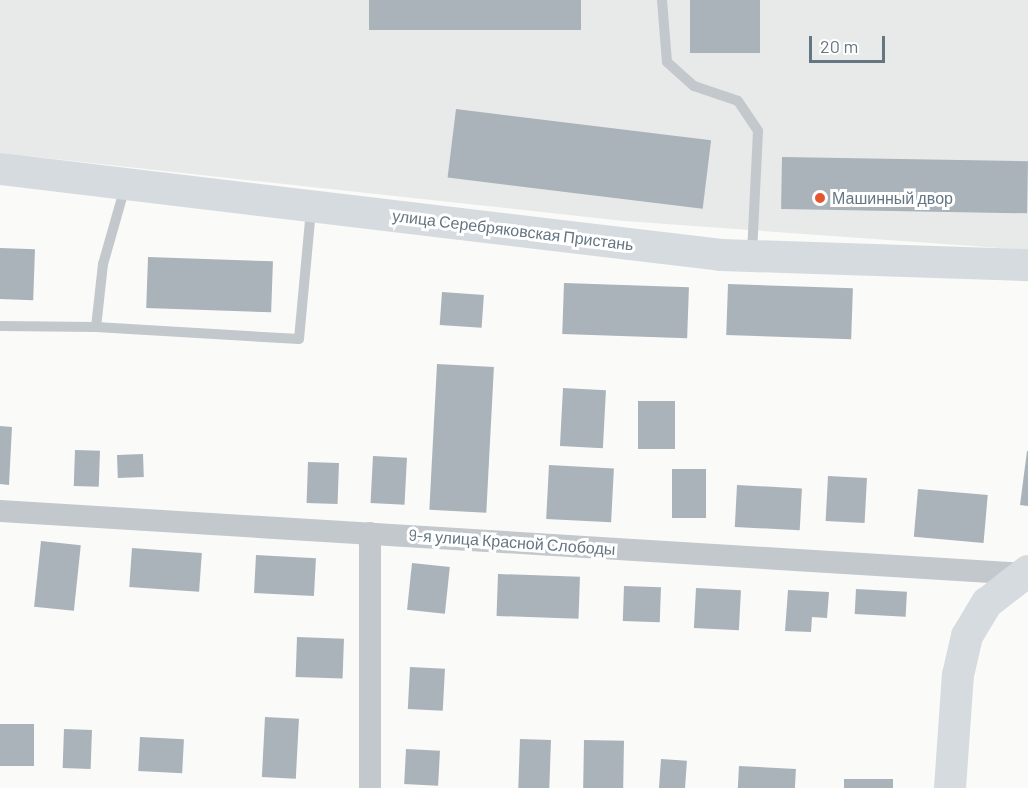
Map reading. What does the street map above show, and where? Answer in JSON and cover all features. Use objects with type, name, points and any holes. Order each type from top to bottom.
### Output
[{"type":"street","name":"улица Серебряковская Пристань","points":[[0,169],[752,257],[1028,265]]},
{"type":"street","name":"9-я улица Красной Слободы","points":[[0,511],[1026,572]]},
{"type":"street","points":[[370,533],[370,788]]},
{"type":"street","points":[[950,788],[958,675],[967,636],[987,603],[1026,572]]},
{"type":"lane","points":[[662,0],[668,62],[694,86],[738,101],[758,131],[752,257]]},
{"type":"lane","points":[[96,327],[103,264],[126,183]]},
{"type":"lane","points":[[0,326],[96,327],[299,339],[311,205]]},
{"type":"shaded area","points":[[0,0],[1028,0],[1028,250],[624,221],[0,153]]},
{"type":"building","points":[[369,0],[581,0],[581,30],[369,30]]},
{"type":"building","points":[[690,0],[760,0],[760,53],[690,53]]},
{"type":"building","points":[[456,109],[711,140],[703,209],[448,177]]},
{"type":"building","points":[[782,157],[1028,161],[1027,213],[781,209]]},
{"type":"building","points":[[0,248],[35,249],[33,300],[0,299]]},
{"type":"building","points":[[148,257],[273,261],[271,312],[146,308]]},
{"type":"building","points":[[564,283],[689,287],[687,338],[562,334]]},
{"type":"building","points":[[728,284],[853,288],[851,339],[726,335]]},
{"type":"building","points":[[442,292],[484,295],[482,328],[440,325]]},
{"type":"building","points":[[437,364],[494,367],[486,513],[429,510]]},
{"type":"building","points":[[563,388],[606,390],[603,448],[560,446]]},
{"type":"building","points":[[638,401],[675,401],[675,449],[638,449]]},
{"type":"building","points":[[0,426],[12,427],[9,485],[0,484]]},
{"type":"building","points":[[75,450],[100,451],[99,487],[74,486]]},
{"type":"building","points":[[1028,451],[1028,506],[1020,505]]},
{"type":"building","points":[[143,454],[144,477],[118,478],[117,455]]},
{"type":"building","points":[[373,456],[407,458],[404,505],[371,503]]},
{"type":"building","points":[[308,462],[339,463],[338,504],[307,503]]},
{"type":"building","points":[[549,465],[614,468],[611,522],[546,519]]},
{"type":"building","points":[[672,469],[706,469],[706,518],[672,518]]},
{"type":"building","points":[[828,476],[867,478],[865,523],[826,521]]},
{"type":"building","points":[[737,485],[802,488],[800,530],[735,527]]},
{"type":"building","points":[[918,489],[988,495],[984,543],[914,537]]},
{"type":"building","points":[[41,541],[81,545],[74,611],[34,607]]},
{"type":"building","points":[[132,548],[202,553],[199,592],[129,587]]},
{"type":"building","points":[[256,555],[316,558],[314,596],[254,593]]},
{"type":"building","points":[[412,563],[450,567],[445,614],[407,610]]},
{"type":"building","points":[[498,574],[580,577],[578,619],[497,616]]},
{"type":"building","points":[[624,586],[661,587],[660,622],[623,621]]},
{"type":"building","points":[[696,588],[741,590],[739,630],[694,628]]},
{"type":"building","points":[[856,589],[907,592],[906,617],[855,614]]},
{"type":"building","points":[[788,590],[829,592],[827,618],[812,617],[811,632],[785,631]]},
{"type":"building","points":[[297,637],[344,639],[343,679],[296,677]]},
{"type":"building","points":[[410,667],[445,669],[443,711],[408,709]]},
{"type":"building","points":[[265,717],[299,719],[296,779],[262,777]]},
{"type":"building","points":[[0,724],[34,724],[34,766],[0,766]]},
{"type":"building","points":[[64,729],[92,730],[91,769],[63,768]]},
{"type":"building","points":[[140,737],[184,739],[182,773],[138,771]]},
{"type":"building","points":[[520,739],[551,740],[549,788],[518,788]]},
{"type":"building","points":[[584,740],[624,741],[623,788],[583,788]]},
{"type":"building","points":[[406,749],[440,751],[438,786],[404,784]]},
{"type":"building","points":[[661,759],[687,761],[685,788],[659,788]]},
{"type":"building","points":[[739,766],[796,769],[795,788],[738,788]]},
{"type":"building","points":[[844,779],[893,779],[893,788],[844,788]]},
{"type":"place","name":"Машинный двор","points":[[820,198]]}]
